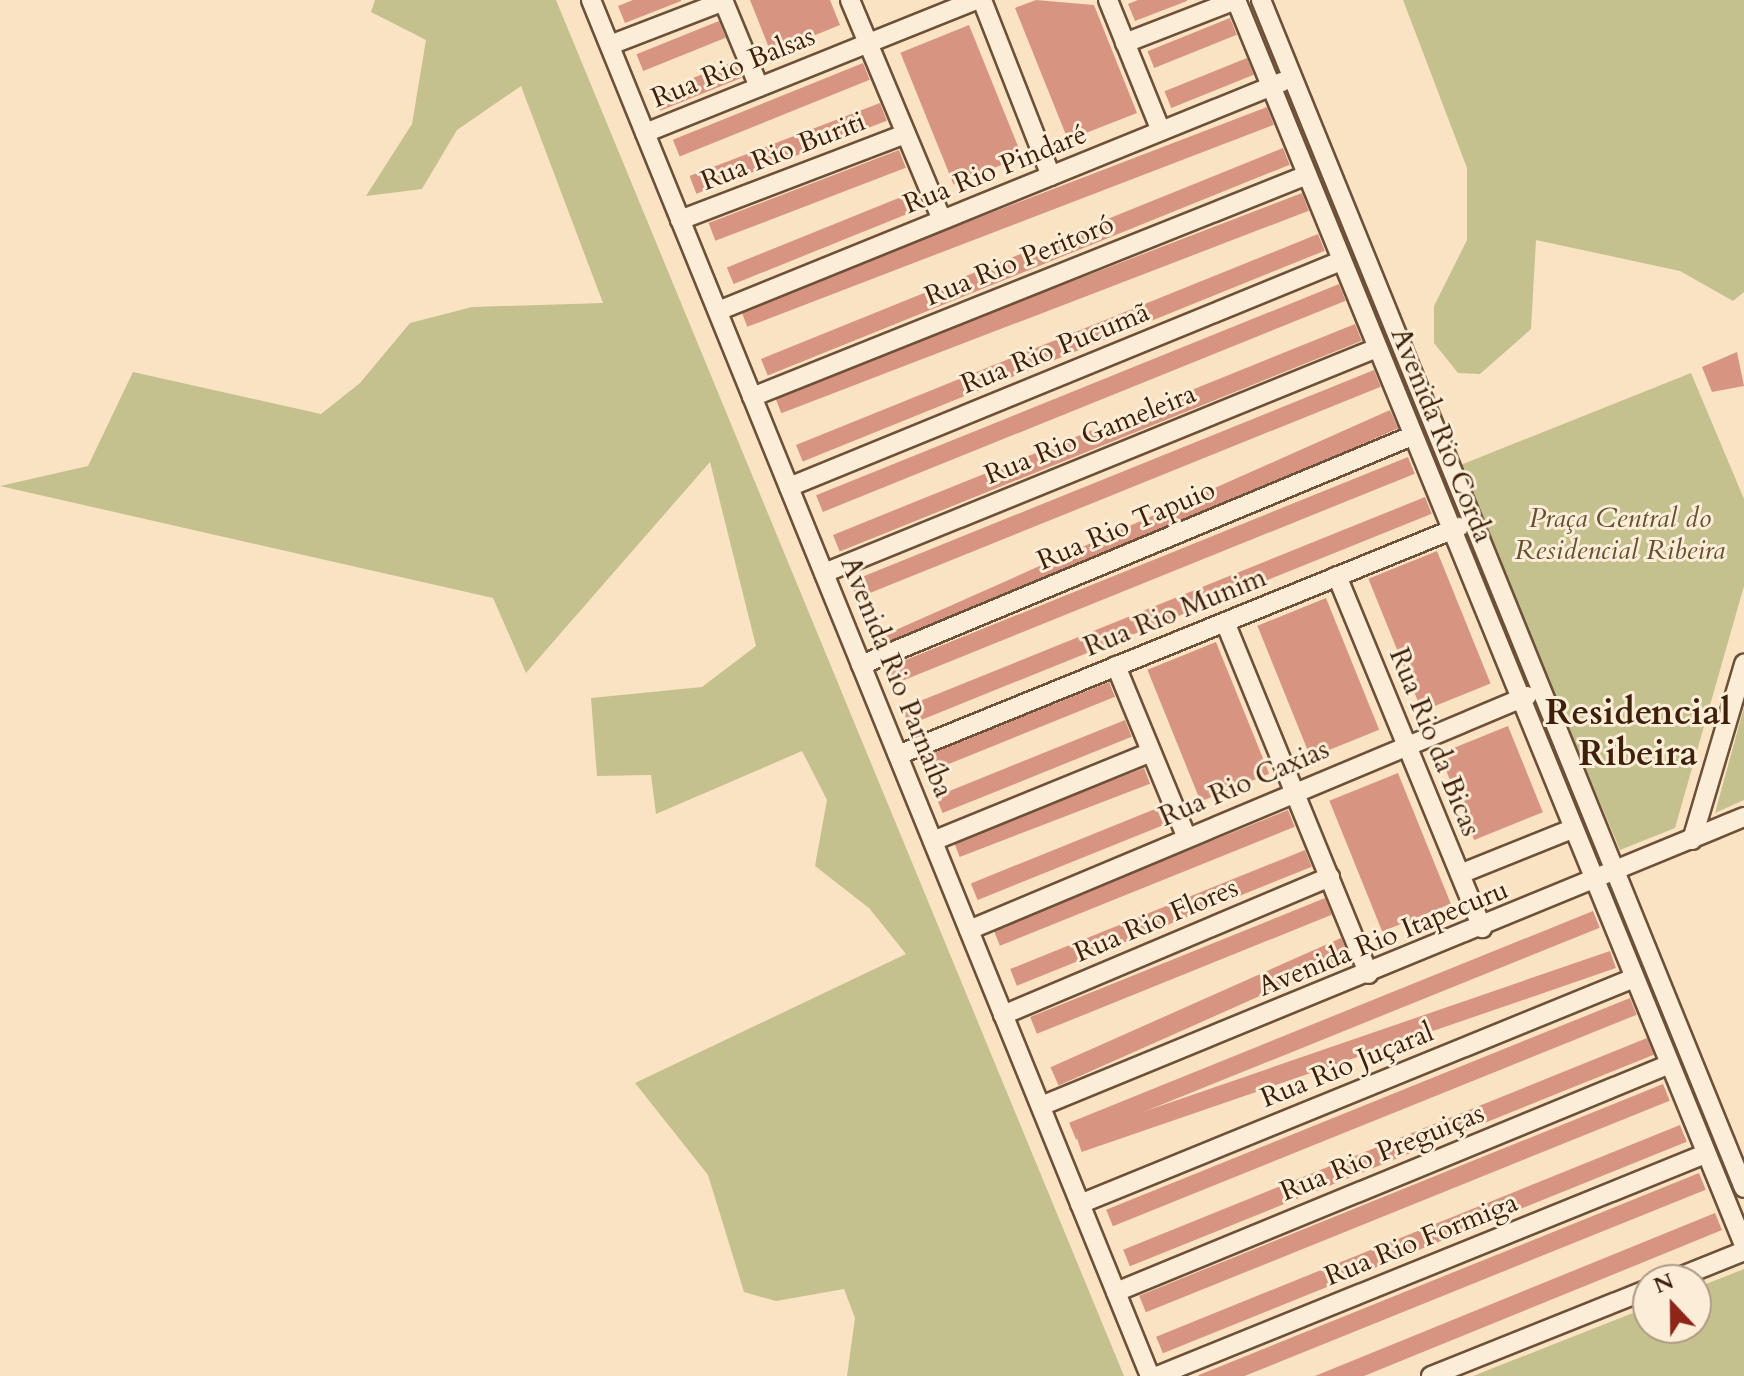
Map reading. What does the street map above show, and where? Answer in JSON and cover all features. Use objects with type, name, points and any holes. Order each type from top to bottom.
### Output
[{"type":"street","name":"Avenida Rio Parnaíba","points":[[591,0],[1150,1376]]},
{"type":"street","points":[[610,45],[723,0],[759,87]]},
{"type":"street","points":[[850,0],[942,220]]},
{"type":"street","points":[[979,0],[1051,176]]},
{"type":"street","name":"Rua Rio Balsas","points":[[645,133],[979,0]]},
{"type":"street","points":[[1108,0],[1161,131]]},
{"type":"street","points":[[1125,43],[1236,0]]},
{"type":"street","name":"Avenida Rio Corda","points":[[1236,0],[1744,1248]]},
{"type":"street","name":"Avenida Rio Corda","points":[[1261,0],[1744,1188]]},
{"type":"street","name":"Rua Rio Pindaré","points":[[718,311],[1293,78]]},
{"type":"street","name":"Rua Rio Buriti","points":[[680,220],[905,134]]},
{"type":"street","name":"Rua Rio Peritoró","points":[[752,397],[1307,175]]},
{"type":"street","name":"Rua Rio Pucumã","points":[[789,487],[1341,261]]},
{"type":"street","name":"Rua Rio Gameleira","points":[[824,573],[1377,348]]},
{"type":"street","name":"Rua Rio Tapuio","points":[[861,665],[1412,436]]},
{"type":"street","name":"Rua Rio Munim","points":[[898,755],[1473,521]]},
{"type":"street","name":"Rua Rio da Bicas","points":[[1337,576],[1482,928]]},
{"type":"street","points":[[1225,622],[1369,974]]},
{"type":"street","points":[[1692,840],[1744,664]]},
{"type":"street","points":[[1116,666],[1187,838]]},
{"type":"street","name":"Rua Rio Caxias","points":[[969,930],[1542,690]]},
{"type":"street","points":[[933,841],[1151,752]]},
{"type":"street","name":"Avenida Rio Itapecuru","points":[[1041,1106],[1595,882],[1744,817]]},
{"type":"street","points":[[1460,874],[1572,829]]},
{"type":"street","name":"Rua Rio Flores","points":[[1003,1015],[1330,877]]},
{"type":"street","name":"Rua Rio Juçaral","points":[[1080,1204],[1634,978]]},
{"type":"street","name":"Rua Rio Preguiças","points":[[1116,1292],[1670,1064]]},
{"type":"street","name":"Rua Rio Formiga","points":[[1157,1376],[1705,1154]]},
{"type":"street","points":[[1708,1264],[1744,1248]]},
{"type":"street","points":[[1431,1376],[1632,1295]]},
{"type":"green space","points":[[375,0],[556,0],[1124,1376],[847,1376],[855,1318],[844,1289],[776,1301],[744,1292],[708,1175],[635,1083],[906,954],[869,908],[815,866],[827,800],[802,751],[656,814],[651,775],[597,776],[591,698],[702,687],[756,646],[710,462],[526,673],[493,598],[0,486],[88,466],[133,372],[321,414],[360,383],[410,323],[472,307],[603,303],[521,86],[457,130],[422,189],[366,196],[412,124],[426,40],[371,12]]},
{"type":"green space","points":[[1403,0],[1744,0],[1744,292],[1733,301],[1680,271],[1536,240],[1531,329],[1480,374],[1458,373],[1434,343],[1434,306],[1467,240],[1467,168]]},
{"type":"green space","name":"Praça Central do Residencial Ribeira","points":[[1691,373],[1744,499],[1744,586],[1675,828],[1620,850],[1458,466]]},
{"type":"green space","points":[[1744,707],[1744,800],[1715,813]]},
{"type":"green space","points":[[1744,1269],[1744,1376],[1473,1376],[1632,1313],[1632,1344],[1712,1344],[1712,1282]]},
{"type":"building","points":[[633,0],[681,1],[625,23],[618,6]]},
{"type":"building","points":[[750,0],[830,0],[840,25],[771,53]]},
{"type":"building","points":[[1036,0],[1094,5],[1137,113],[1068,140],[1015,8]]},
{"type":"building","points":[[1138,0],[1187,1],[1135,21],[1128,4]]},
{"type":"building","points":[[1230,18],[1237,35],[1154,68],[1147,51]]},
{"type":"building","points":[[719,21],[726,38],[643,71],[636,54]]},
{"type":"building","points":[[969,25],[1022,157],[954,184],[900,53]]},
{"type":"building","points":[[1247,58],[1254,75],[1171,108],[1164,91]]},
{"type":"building","points":[[735,61],[742,78],[660,111],[653,94]]},
{"type":"building","points":[[863,63],[870,80],[680,156],[673,140]]},
{"type":"building","points":[[880,103],[887,121],[696,194],[690,176]]},
{"type":"building","points":[[1267,107],[1274,125],[747,327],[740,309]]},
{"type":"building","points":[[1283,148],[1290,165],[768,376],[761,359]]},
{"type":"building","points":[[899,150],[906,168],[715,241],[709,223]]},
{"type":"building","points":[[916,191],[923,208],[734,284],[727,267]]},
{"type":"building","points":[[1302,193],[1309,211],[781,413],[775,395]]},
{"type":"building","points":[[1318,234],[1325,251],[803,462],[796,445]]},
{"type":"building","points":[[1339,284],[1346,301],[823,512],[816,495]]},
{"type":"building","points":[[1355,324],[1362,341],[840,552],[833,535]]},
{"type":"building","points":[[1737,352],[1744,386],[1712,392],[1702,367]]},
{"type":"building","points":[[1374,370],[1381,387],[857,598],[850,582]]},
{"type":"building","points":[[1390,410],[1398,428],[882,658],[874,640]]},
{"type":"building","points":[[1408,457],[1415,474],[892,685],[885,668]]},
{"type":"building","points":[[1425,497],[1432,514],[909,725],[902,708]]},
{"type":"building","points":[[1437,551],[1491,684],[1422,711],[1368,579]]},
{"type":"building","points":[[1326,598],[1379,730],[1311,757],[1257,626]]},
{"type":"building","points":[[1216,642],[1269,774],[1201,801],[1147,670]]},
{"type":"building","points":[[1109,682],[1115,697],[926,773],[920,758]]},
{"type":"building","points":[[1125,720],[1132,737],[943,813],[936,796]]},
{"type":"building","points":[[1508,726],[1543,812],[1474,840],[1439,754]]},
{"type":"building","points":[[1144,768],[1150,784],[960,857],[954,841]]},
{"type":"building","points":[[1398,773],[1451,904],[1382,931],[1329,801]]},
{"type":"building","points":[[1160,807],[1167,824],[978,900],[971,883]]},
{"type":"building","points":[[1288,810],[1295,827],[1000,946],[993,929]]},
{"type":"building","points":[[1305,850],[1312,867],[1017,986],[1010,969]]},
{"type":"building","points":[[1325,898],[1332,915],[1037,1034],[1030,1017]]},
{"type":"building","points":[[1593,911],[1600,928],[1076,1139],[1069,1123]]},
{"type":"building","points":[[1341,938],[1349,956],[1059,1086],[1050,1067]]},
{"type":"building","points":[[1610,951],[1616,968],[1082,1152],[1076,1135]]},
{"type":"building","points":[[1630,998],[1637,1015],[1113,1226],[1106,1210]]},
{"type":"building","points":[[1647,1038],[1654,1055],[1130,1266],[1123,1250]]},
{"type":"building","points":[[1663,1084],[1670,1101],[1146,1312],[1139,1296]]},
{"type":"building","points":[[1680,1125],[1687,1142],[1163,1353],[1156,1337]]},
{"type":"building","points":[[1699,1173],[1706,1190],[1245,1376],[1198,1375]]},
{"type":"building","points":[[1715,1213],[1722,1230],[1639,1264],[1632,1264],[1632,1267],[1364,1376],[1315,1376]]},
{"type":"district","name":"Residencial Ribeira","points":[[1638,732]]}]
